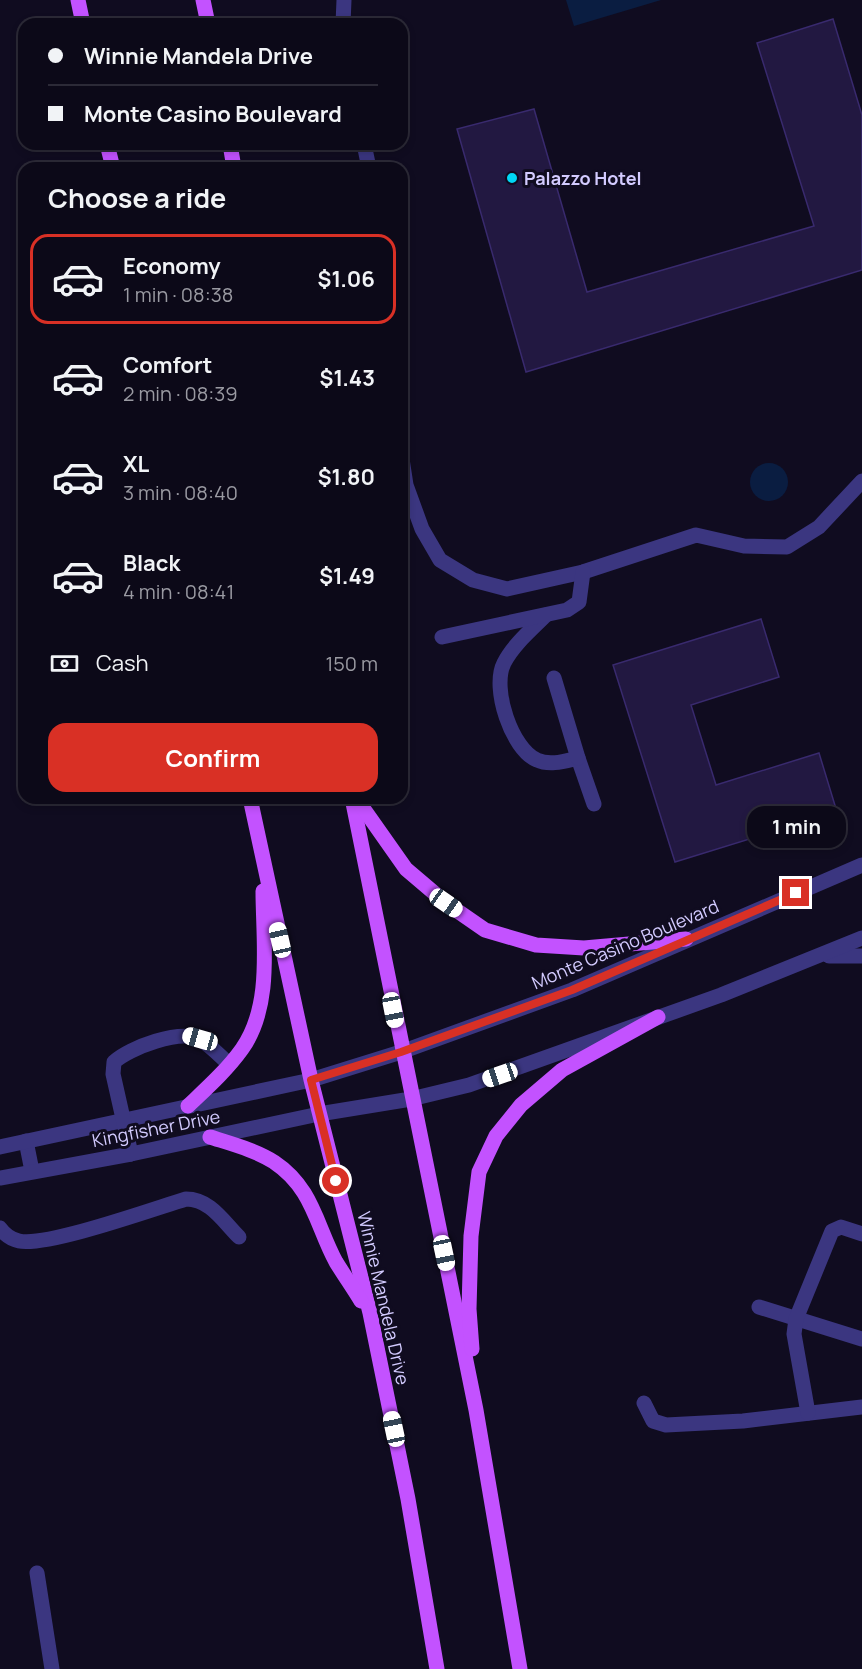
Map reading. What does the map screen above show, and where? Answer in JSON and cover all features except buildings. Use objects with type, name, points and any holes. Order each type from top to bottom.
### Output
[{"type":"main road","points":[[78,0],[82,18]]},
{"type":"main road","points":[[203,0],[207,18]]},
{"type":"main road","name":"Winnie Mandela Drive","points":[[251,804],[311,1080],[369,1313],[408,1499],[437,1669]]},
{"type":"main road","points":[[353,804],[401,1052],[476,1410],[520,1669]]},
{"type":"main road","points":[[360,804],[406,869],[446,903],[485,930],[536,945],[584,948],[686,939]]},
{"type":"main road","points":[[189,1106],[229,1064],[254,1026],[264,966],[262,857]]},
{"type":"main road","points":[[476,1410],[469,1310],[471,1236],[479,1172],[496,1136],[522,1105],[562,1070],[657,1017]]},
{"type":"main road","points":[[210,1137],[258,1154],[275,1163],[295,1180],[311,1202],[336,1261],[369,1313]]},
{"type":"street","points":[[343,18],[344,0]]},
{"type":"street","points":[[408,490],[422,529],[440,560],[473,580],[507,589],[584,572],[696,536],[744,546],[787,548],[819,527],[862,482]]},
{"type":"street","points":[[442,637],[567,610],[579,602],[584,572]]},
{"type":"street","points":[[546,615],[503,664],[500,679],[501,696],[515,739],[527,755],[540,762],[554,763],[578,758]]},
{"type":"street","points":[[554,678],[594,804]]},
{"type":"street","name":"Monte Casino Boulevard","points":[[311,1080],[401,1052],[572,990],[686,939],[862,866]]},
{"type":"street","points":[[411,1099],[482,1081],[862,938]]},
{"type":"street","points":[[819,956],[862,956]]},
{"type":"street","points":[[132,1154],[113,1074],[114,1062],[124,1052],[141,1045],[188,1035],[200,1039],[229,1064]]},
{"type":"street","name":"Kingfisher Drive","points":[[0,1147],[311,1080]]},
{"type":"street","name":"Kingfisher Drive","points":[[0,1178],[132,1154],[319,1114],[411,1099]]},
{"type":"street","points":[[26,1141],[32,1172]]},
{"type":"street","points":[[0,1228],[6,1236],[20,1241],[45,1240],[186,1199],[198,1199],[206,1203],[239,1237]]},
{"type":"street","points":[[808,1413],[794,1334],[796,1319],[832,1231],[841,1227],[862,1234]]},
{"type":"street","points":[[759,1307],[862,1339]]},
{"type":"street","points":[[644,1404],[653,1421],[666,1425],[743,1421],[862,1407]]},
{"type":"street","points":[[38,1573],[52,1669]]},
{"type":"water","points":[[566,0],[661,0],[574,26]]},
{"type":"water","points":[[769,463],[782,469],[788,482],[782,495],[769,501],[756,495],[750,482],[756,469]]},
{"type":"place","name":"Palazzo Hotel","points":[[512,178]]},
{"type":"route","points":[[336,1181],[311,1080],[401,1052],[572,990],[796,893]]}]
